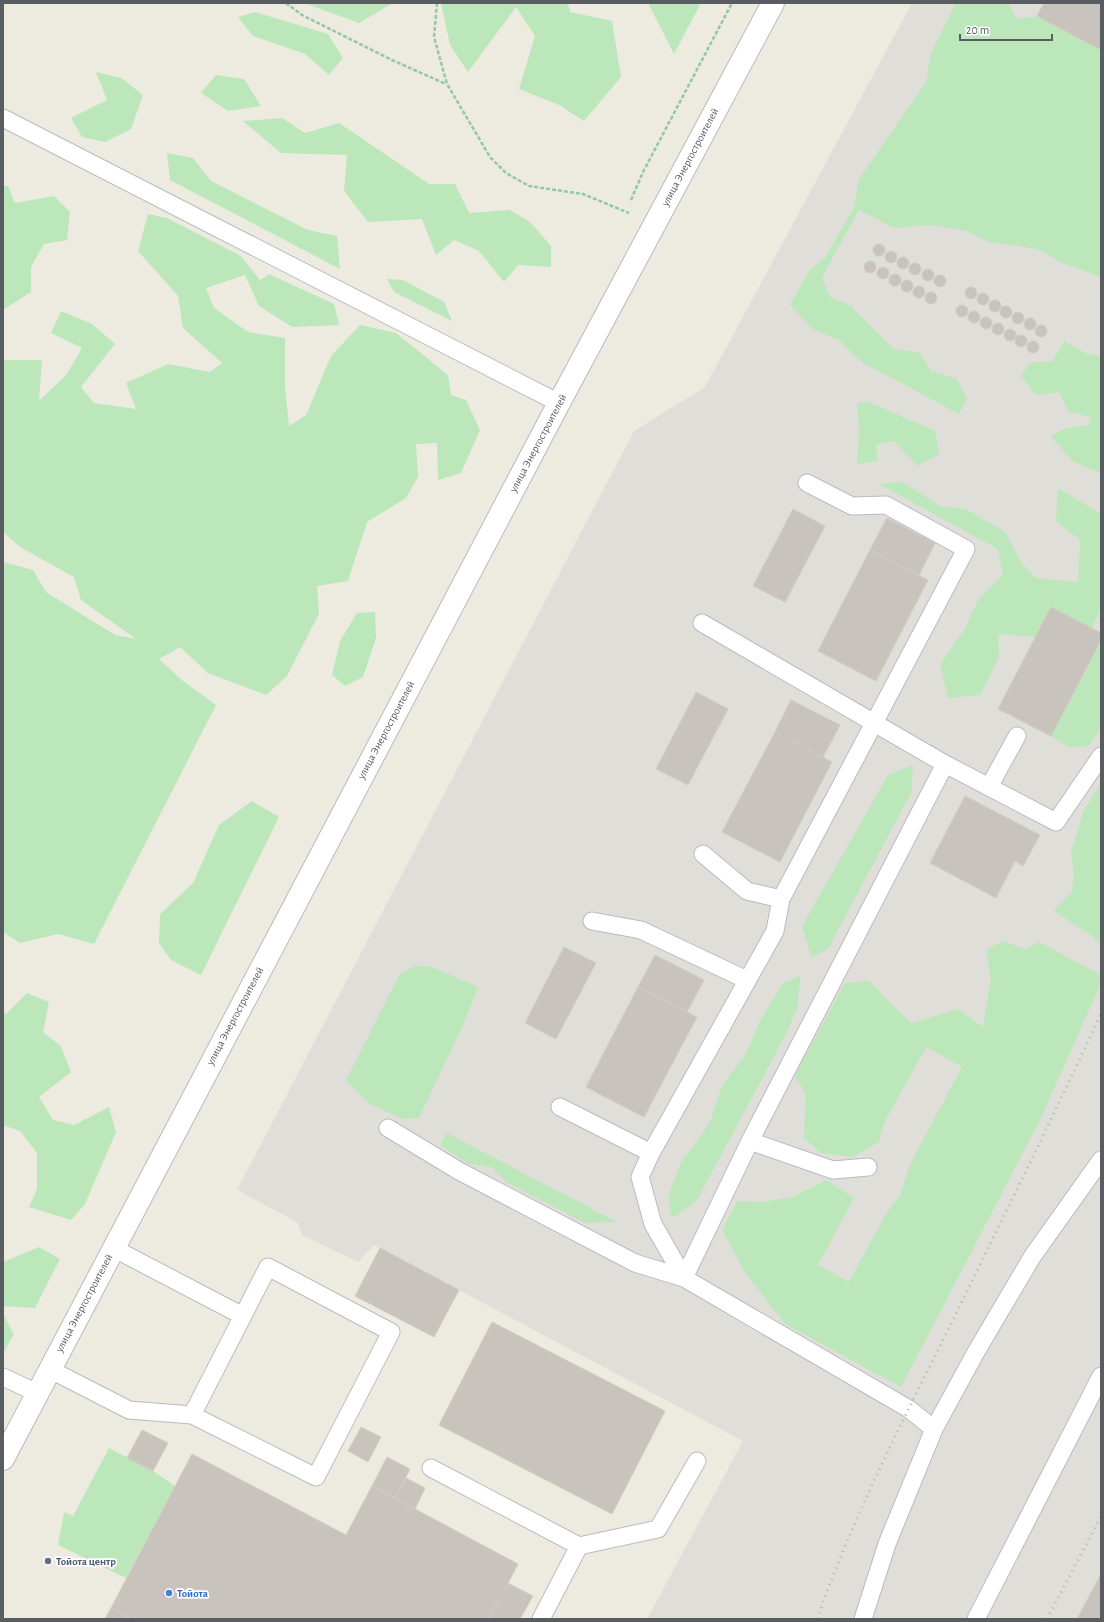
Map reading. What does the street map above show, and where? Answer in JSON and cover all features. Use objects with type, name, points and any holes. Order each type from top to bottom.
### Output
[{"type":"main road","name":"улица Энергостроителей","points":[[3,1459],[49,1369],[559,403],[773,3]]},
{"type":"lane","points":[[3,118],[559,403]]},
{"type":"lane","points":[[684,1278],[653,1224],[640,1176],[651,1153],[775,931],[781,899],[966,549],[886,505],[852,506],[807,483]]},
{"type":"lane","points":[[702,623],[945,764],[1056,822],[1101,756]]},
{"type":"lane","points":[[989,787],[1017,736]]},
{"type":"lane","points":[[684,1278],[750,1141],[945,764]]},
{"type":"lane","points":[[703,854],[747,891],[781,899]]},
{"type":"lane","points":[[592,921],[641,930],[747,980]]},
{"type":"lane","points":[[560,1107],[651,1153]]},
{"type":"lane","points":[[388,1128],[459,1171],[635,1264],[684,1278],[908,1409],[934,1429]]},
{"type":"lane","points":[[750,1141],[833,1170],[868,1167]]},
{"type":"lane","points":[[862,1619],[888,1544],[934,1429],[976,1352],[1032,1257],[1101,1160]]},
{"type":"lane","points":[[113,1248],[243,1316]]},
{"type":"lane","points":[[49,1369],[129,1410],[192,1415],[316,1477],[391,1332],[268,1267],[192,1415]]},
{"type":"lane","points":[[976,1619],[1101,1376]]},
{"type":"lane","points":[[3,1377],[37,1393]]},
{"type":"lane","points":[[431,1468],[579,1546],[658,1529],[697,1461]]},
{"type":"lane","points":[[541,1619],[579,1546]]},
{"type":"path","points":[[286,3],[302,15],[392,60],[447,84]]},
{"type":"path","points":[[437,3],[434,36],[447,84],[490,157],[506,173],[529,186],[583,194],[612,205],[654,225]]},
{"type":"path","points":[[631,200],[643,172],[732,3]]},
{"type":"shaded area","points":[[912,3],[1101,3],[1101,1619],[647,1619],[743,1441],[374,1245],[358,1262],[302,1235],[297,1222],[237,1190],[634,431],[705,387]]},
{"type":"green space","points":[[304,3],[393,3],[359,23]]},
{"type":"green space","points":[[441,3],[568,3],[570,12],[612,21],[621,77],[584,121],[559,105],[519,89],[535,36],[516,7],[468,72],[450,45]]},
{"type":"green space","points":[[648,3],[701,3],[674,54]]},
{"type":"green space","points":[[956,3],[1008,3],[1017,19],[1037,16],[1099,49],[1101,53],[1101,277],[1063,263],[1037,249],[989,242],[966,231],[935,225],[894,228],[859,210],[822,277],[829,296],[851,306],[894,349],[920,353],[931,371],[956,378],[967,398],[959,414],[860,361],[839,340],[814,330],[790,305],[810,270],[825,258],[854,207],[859,179],[926,82],[931,53]]},
{"type":"green space","points":[[255,12],[328,34],[343,58],[329,75],[305,54],[253,36],[238,17]]},
{"type":"green space","points":[[96,72],[121,78],[143,95],[131,129],[105,142],[82,137],[71,118],[107,100]]},
{"type":"green space","points":[[216,75],[244,79],[261,106],[228,111],[201,93]]},
{"type":"green space","points":[[282,118],[305,133],[339,123],[429,184],[455,184],[469,213],[510,210],[530,222],[551,246],[551,267],[518,265],[504,282],[479,251],[454,240],[436,255],[422,219],[368,222],[344,191],[347,155],[281,153],[243,121]]},
{"type":"green space","points":[[167,153],[193,158],[211,181],[308,230],[337,236],[340,269],[170,180]]},
{"type":"green space","points":[[3,186],[8,186],[15,203],[54,196],[70,212],[67,240],[44,244],[31,267],[31,292],[3,310]]},
{"type":"green space","points":[[148,214],[167,218],[241,256],[260,280],[269,274],[334,304],[339,325],[292,327],[259,306],[245,275],[206,288],[214,308],[248,332],[285,338],[285,388],[289,426],[306,415],[331,356],[360,325],[396,333],[448,375],[451,395],[466,400],[480,430],[461,473],[438,480],[437,443],[416,444],[418,477],[406,498],[367,522],[348,581],[317,586],[319,614],[287,676],[266,695],[208,673],[180,647],[159,659],[183,681],[216,705],[94,944],[58,934],[20,943],[3,932],[3,562],[33,570],[46,592],[115,635],[136,639],[81,600],[74,577],[20,547],[3,532],[3,360],[42,360],[39,401],[66,375],[82,348],[51,333],[61,311],[92,324],[115,344],[81,387],[94,403],[136,409],[126,383],[168,364],[210,372],[222,363],[183,328],[178,296],[138,251]]},
{"type":"green space","points":[[387,279],[403,280],[444,302],[452,321],[394,292]]},
{"type":"green space","points":[[1064,341],[1087,354],[1101,356],[1101,473],[1072,461],[1051,436],[1064,429],[1089,425],[1090,417],[1068,411],[1059,392],[1036,395],[1021,376],[1030,363],[1053,361]]},
{"type":"green space","points":[[869,402],[935,431],[939,454],[918,466],[894,441],[876,445],[878,461],[857,464],[859,431],[857,403]]},
{"type":"green space","points":[[903,482],[940,506],[966,509],[1005,532],[1021,562],[1036,578],[1078,582],[1080,540],[1056,521],[1058,488],[1101,514],[1101,608],[1092,628],[1036,637],[998,634],[999,657],[980,695],[948,698],[940,665],[966,627],[978,600],[1003,575],[998,549],[879,484]]},
{"type":"green space","points":[[375,612],[376,638],[363,677],[345,686],[332,675],[340,641],[357,613]]},
{"type":"green space","points":[[1101,640],[1101,727],[1090,745],[1071,748],[1051,736]]},
{"type":"green space","points":[[913,765],[912,791],[828,949],[811,957],[802,926],[888,775]]},
{"type":"green space","points":[[1101,783],[1101,944],[1088,933],[1054,911],[1072,892],[1074,873],[1071,853],[1083,812]]},
{"type":"green space","points":[[252,801],[279,817],[201,975],[171,960],[159,943],[160,914],[193,883],[219,825]]},
{"type":"green space","points":[[1002,941],[1026,949],[1039,942],[1101,975],[1101,983],[1042,1116],[901,1387],[785,1324],[745,1272],[722,1230],[737,1201],[764,1202],[792,1197],[826,1180],[854,1198],[818,1265],[849,1282],[886,1214],[900,1195],[910,1164],[962,1067],[926,1047],[885,1121],[879,1142],[853,1157],[821,1153],[804,1138],[806,1095],[795,1075],[845,983],[870,981],[892,1005],[912,1023],[958,1009],[983,1027],[991,977],[986,950]]},
{"type":"green space","points":[[415,966],[430,966],[478,987],[462,1027],[419,1118],[403,1119],[370,1104],[346,1080],[400,974]]},
{"type":"green space","points":[[801,975],[797,1008],[787,1032],[697,1200],[672,1218],[668,1198],[680,1164],[709,1124],[723,1084],[746,1054],[759,1023],[782,984]]},
{"type":"green space","points":[[27,993],[49,1002],[43,1032],[61,1046],[71,1072],[39,1097],[53,1120],[74,1125],[109,1107],[116,1132],[85,1204],[71,1220],[29,1207],[37,1189],[37,1153],[20,1131],[3,1125],[3,1013],[6,1014]]},
{"type":"green space","points":[[447,1133],[617,1222],[585,1223],[506,1182],[492,1167],[468,1164],[440,1145]]},
{"type":"green space","points":[[39,1247],[60,1259],[35,1308],[3,1306],[3,1262]]},
{"type":"green space","points":[[3,1314],[14,1334],[3,1354]]},
{"type":"green space","points":[[109,1448],[153,1471],[175,1486],[126,1578],[58,1545],[64,1512],[73,1516]]},
{"type":"building","points":[[1044,3],[1101,3],[1101,50],[1037,16]]},
{"type":"building","points":[[877,244],[881,244],[885,250],[881,256],[877,256],[873,252],[873,248]]},
{"type":"building","points":[[889,251],[893,251],[897,257],[893,263],[889,263],[885,259],[885,255]]},
{"type":"building","points":[[901,257],[905,257],[909,263],[905,269],[901,269],[897,265],[897,261]]},
{"type":"building","points":[[868,261],[872,261],[876,267],[872,273],[868,273],[864,269],[864,265]]},
{"type":"building","points":[[913,263],[917,263],[921,269],[917,275],[913,275],[909,271],[909,267]]},
{"type":"building","points":[[881,267],[885,267],[889,273],[885,279],[881,279],[877,275],[877,271]]},
{"type":"building","points":[[926,269],[930,269],[934,275],[930,281],[926,281],[922,277],[922,273]]},
{"type":"building","points":[[893,274],[897,274],[901,280],[897,286],[893,286],[889,282],[889,278]]},
{"type":"building","points":[[938,275],[942,275],[946,281],[942,287],[938,287],[934,283],[934,279]]},
{"type":"building","points":[[905,280],[909,280],[913,286],[909,292],[905,292],[901,288],[901,284]]},
{"type":"building","points":[[917,286],[921,286],[925,292],[921,298],[917,298],[913,294],[913,290]]},
{"type":"building","points":[[969,287],[973,287],[977,293],[973,299],[969,299],[965,295],[965,291]]},
{"type":"building","points":[[929,292],[933,292],[937,298],[933,304],[929,304],[925,300],[925,296]]},
{"type":"building","points":[[981,293],[985,293],[989,299],[985,305],[981,305],[977,301],[977,297]]},
{"type":"building","points":[[993,300],[997,300],[1001,306],[997,312],[993,312],[989,308],[989,304]]},
{"type":"building","points":[[960,305],[964,305],[968,311],[964,317],[960,317],[956,313],[956,309]]},
{"type":"building","points":[[1004,306],[1008,306],[1012,312],[1008,318],[1004,318],[1000,314],[1000,310]]},
{"type":"building","points":[[972,311],[976,311],[980,317],[976,323],[972,323],[968,319],[968,315]]},
{"type":"building","points":[[1016,312],[1020,312],[1024,318],[1020,324],[1016,324],[1012,320],[1012,316]]},
{"type":"building","points":[[984,317],[988,317],[992,323],[988,329],[984,329],[980,325],[980,321]]},
{"type":"building","points":[[1028,318],[1032,318],[1036,324],[1032,330],[1028,330],[1024,326],[1024,322]]},
{"type":"building","points":[[996,323],[1000,323],[1004,329],[1000,335],[996,335],[992,331],[992,327]]},
{"type":"building","points":[[1039,325],[1043,325],[1047,331],[1043,337],[1039,337],[1035,333],[1035,329]]},
{"type":"building","points":[[1008,329],[1012,329],[1016,335],[1012,341],[1008,341],[1004,337],[1004,333]]},
{"type":"building","points":[[1019,335],[1023,335],[1027,341],[1023,347],[1019,347],[1015,343],[1015,339]]},
{"type":"building","points":[[1031,341],[1035,341],[1039,347],[1035,353],[1031,353],[1027,349],[1027,345]]},
{"type":"building","points":[[793,509],[825,526],[785,602],[753,586]]},
{"type":"building","points":[[887,518],[935,543],[919,575],[870,550]]},
{"type":"building","points":[[870,550],[928,580],[876,681],[818,651]]},
{"type":"building","points":[[1051,607],[1101,633],[1101,640],[1051,736],[998,709]]},
{"type":"building","points":[[696,692],[728,709],[688,785],[656,769]]},
{"type":"building","points":[[791,700],[840,725],[823,757],[775,732]]},
{"type":"building","points":[[775,732],[832,762],[780,862],[722,832]]},
{"type":"building","points":[[965,796],[1040,835],[1023,866],[1015,861],[996,898],[930,863]]},
{"type":"building","points":[[564,947],[596,963],[556,1039],[525,1023]]},
{"type":"building","points":[[655,955],[704,980],[687,1012],[638,987]]},
{"type":"building","points":[[638,987],[697,1017],[644,1117],[586,1087]]},
{"type":"building","points":[[380,1248],[459,1290],[434,1337],[355,1296]]},
{"type":"building","points":[[492,1322],[665,1411],[612,1514],[439,1425]]},
{"type":"building","points":[[361,1427],[381,1437],[368,1462],[348,1451]]},
{"type":"building","points":[[142,1430],[168,1443],[153,1471],[127,1458]]},
{"type":"building","points":[[192,1454],[346,1535],[372,1486],[518,1564],[489,1619],[132,1619],[111,1608]]},
{"type":"building","points":[[387,1457],[410,1469],[395,1498],[372,1486]]},
{"type":"building","points":[[406,1478],[425,1488],[415,1509],[395,1498]]},
{"type":"building","points":[[1101,1574],[1101,1619],[1077,1619],[1086,1602]]},
{"type":"building","points":[[508,1583],[533,1596],[520,1619],[489,1619]]},
{"type":"building","points":[[111,1608],[132,1619],[105,1619]]},
{"type":"railway","points":[[817,1619],[830,1583],[876,1477],[1101,1014]]},
{"type":"railway","points":[[1047,1619],[1101,1516]]},
{"type":"place","name":"Тойота центр","points":[[48,1561]]},
{"type":"place","name":"Тойота","points":[[169,1593]]}]
